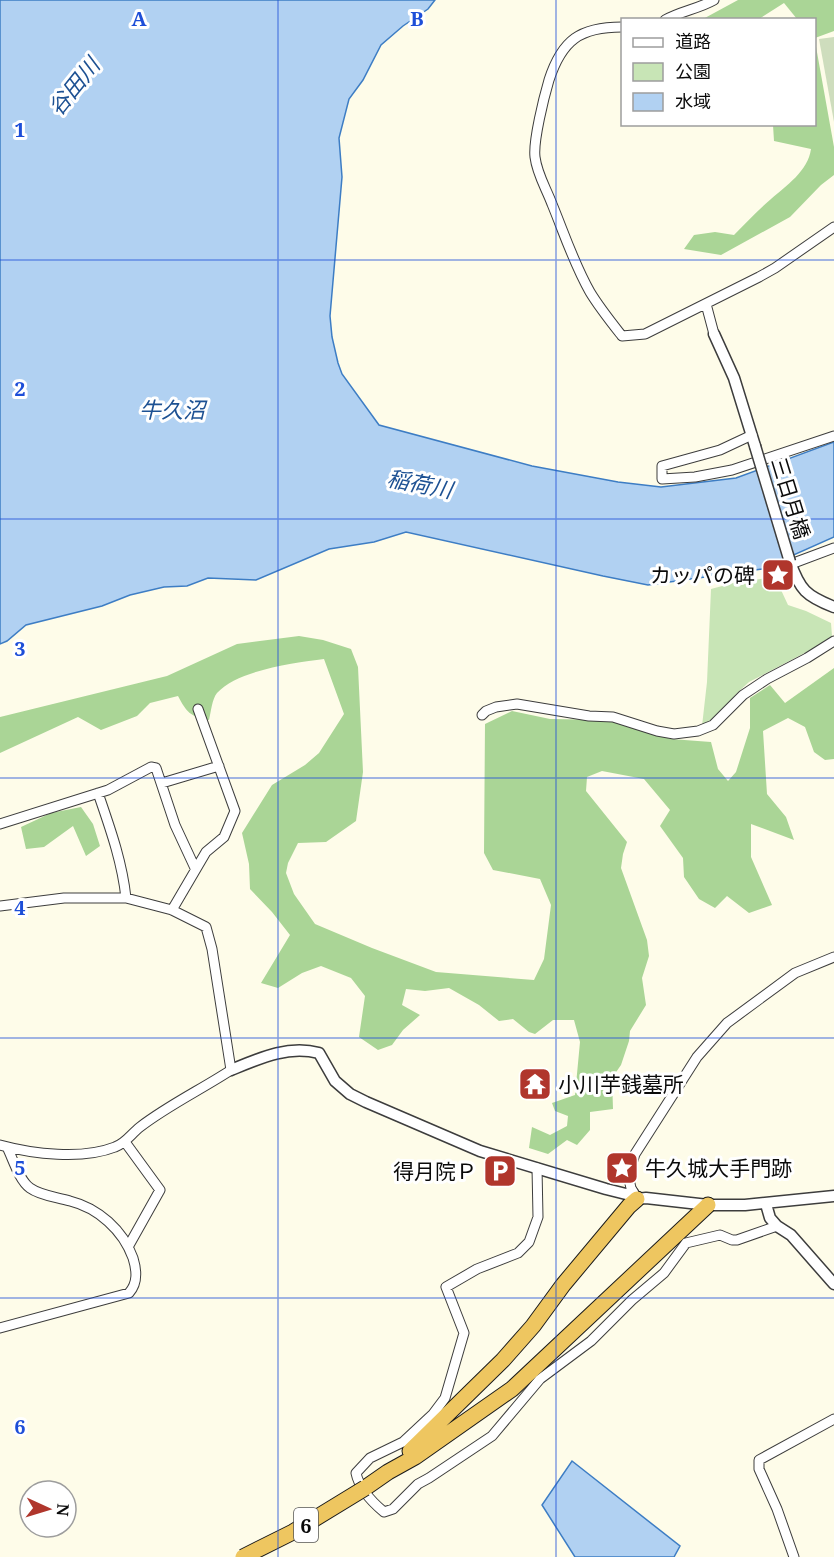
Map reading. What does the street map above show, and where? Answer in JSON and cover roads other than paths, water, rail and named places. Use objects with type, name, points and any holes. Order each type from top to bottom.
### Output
[{"type":"highway","points":[[388,1472],[503,1360],[533,1326],[635,1196]]},
{"type":"highway","points":[[388,1472],[415,1457],[512,1389],[708,1205]]},
{"type":"highway","name":"6","points":[[243,1557],[293,1532],[388,1472]]},
{"type":"street","points":[[668,18],[714,0]]},
{"type":"street","points":[[621,27],[609,27],[586,33],[569,41],[553,67],[544,98],[535,154],[539,176],[591,292],[622,336],[645,334],[706,304],[775,268],[834,227]]},
{"type":"street","points":[[706,304],[714,334]]},
{"type":"street","name":"三日月橋","points":[[714,334],[734,378],[798,585],[811,597],[834,607]]},
{"type":"street","points":[[753,440],[662,466],[662,479],[695,477],[732,470],[834,436]]},
{"type":"street","points":[[790,563],[834,548]]},
{"type":"street","points":[[482,715],[496,707],[516,704],[589,716],[613,717],[674,734],[698,731],[712,725],[743,695],[834,640]]},
{"type":"street","points":[[172,910],[206,852],[224,837],[235,811],[198,709]]},
{"type":"street","points":[[162,783],[219,766]]},
{"type":"street","points":[[0,824],[108,790],[151,767],[156,768],[174,825],[195,868]]},
{"type":"street","points":[[98,793],[118,853],[126,898]]},
{"type":"street","points":[[0,906],[64,898],[126,898],[172,910],[206,927],[212,949],[231,1070]]},
{"type":"street","points":[[635,1196],[628,1175],[635,1154],[697,1057],[727,1023],[795,973],[834,957]]},
{"type":"street","points":[[4,1146],[74,1155],[115,1147],[125,1142],[140,1127],[231,1070],[264,1056],[286,1051],[308,1050],[319,1053],[335,1081],[350,1094],[421,1127],[480,1151],[626,1194],[708,1205],[766,1204],[834,1196]]},
{"type":"street","points":[[125,1142],[160,1190],[128,1247]]},
{"type":"street","points":[[0,1328],[129,1293],[135,1286],[136,1275],[135,1263],[128,1247],[112,1225],[98,1213],[74,1202],[28,1187],[4,1146]]},
{"type":"street","points":[[537,1168],[538,1217],[529,1242],[518,1253],[477,1269],[446,1287],[464,1332],[445,1398],[433,1414],[403,1442],[370,1458],[356,1473],[372,1502],[384,1512],[393,1509],[418,1484],[492,1436],[540,1379],[591,1341],[632,1300],[664,1273],[686,1243],[720,1235],[737,1240],[777,1226]]},
{"type":"street","points":[[766,1204],[770,1218],[777,1226],[791,1235],[834,1284]]},
{"type":"street","points":[[794,1557],[777,1509],[759,1469],[759,1460],[834,1419]]},
{"type":"water","name":"牛久沼","points":[[0,0],[435,0],[428,9],[381,45],[363,80],[349,99],[339,138],[342,177],[330,316],[332,337],[342,374],[379,425],[532,466],[618,482],[661,487],[736,478],[834,442],[834,537],[762,569],[648,585],[406,532],[374,542],[329,549],[256,580],[208,578],[187,586],[164,587],[130,595],[102,606],[26,625],[0,644]]},
{"type":"water","points":[[572,1461],[680,1546],[674,1557],[575,1557],[542,1505]]},
{"type":"place","name":"カッパの碑","points":[[778,575]]},
{"type":"place","name":"小川芋銭墓所","points":[[535,1084]]},
{"type":"place","name":"牛久城大手門跡","points":[[622,1168]]},
{"type":"place","name":"得月院Ｐ","points":[[500,1171]]},
{"type":"water label","name":"谷田川","points":[[73,86]]},
{"type":"water label","name":"稲荷川","points":[[420,483]]}]
